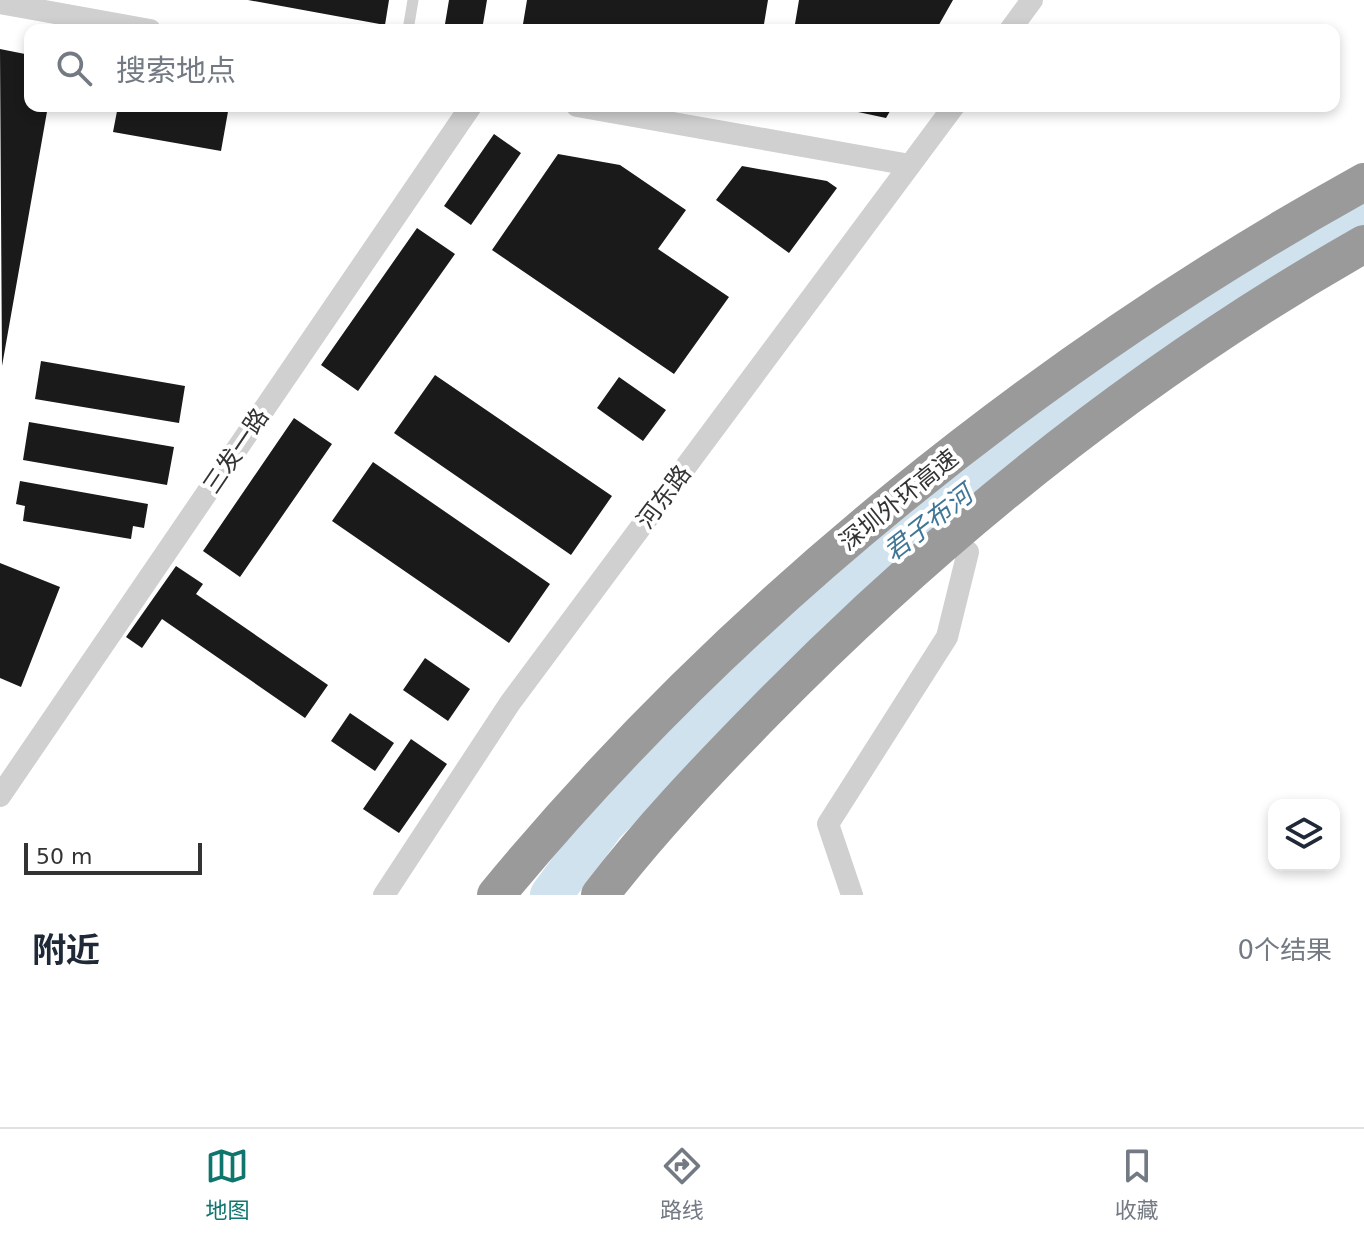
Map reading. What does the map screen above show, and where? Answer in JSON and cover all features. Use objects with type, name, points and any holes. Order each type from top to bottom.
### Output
[{"type":"highway","name":"深圳外环高速","points":[[496,895],[538,844],[677,698],[825,560],[892,504],[984,432],[1147,314],[1232,259],[1364,182]]},
{"type":"highway","points":[[600,895],[671,811],[759,717],[946,541],[1021,479],[1179,361],[1261,306],[1364,244]]},
{"type":"street","points":[[1014,24],[1032,0]]},
{"type":"street","points":[[0,3],[117,24]]},
{"type":"street","name":"三发一路","points":[[0,796],[467,112]]},
{"type":"street","points":[[611,112],[910,165]]},
{"type":"street","name":"河东路","points":[[384,895],[510,703],[950,112]]},
{"type":"street","points":[[852,895],[828,824],[947,637],[968,552]]},
{"type":"lane","points":[[409,24],[413,0]]},
{"type":"building","points":[[248,0],[389,0],[385,24]]},
{"type":"building","points":[[449,0],[487,0],[483,24],[445,24]]},
{"type":"building","points":[[527,0],[768,0],[764,24],[523,24]]},
{"type":"building","points":[[799,0],[953,0],[939,24],[795,24]]},
{"type":"building","points":[[0,49],[24,54],[24,112],[47,112],[2,366]]},
{"type":"building","points":[[117,112],[228,112],[221,151],[113,132]]},
{"type":"building","points":[[858,112],[890,112],[886,118]]},
{"type":"building","points":[[494,134],[521,153],[471,225],[444,206]]},
{"type":"building","points":[[558,154],[620,165],[686,210],[658,249],[729,297],[674,374],[492,250]]},
{"type":"building","points":[[742,166],[827,181],[837,188],[789,253],[716,200]]},
{"type":"building","points":[[417,228],[455,254],[358,391],[321,365]]},
{"type":"building","points":[[41,361],[185,386],[179,423],[35,399]]},
{"type":"building","points":[[435,375],[612,496],[571,555],[394,433]]},
{"type":"building","points":[[619,377],[666,410],[643,441],[597,408]]},
{"type":"building","points":[[294,418],[332,444],[240,577],[203,551]]},
{"type":"building","points":[[29,422],[174,447],[167,485],[23,460]]},
{"type":"building","points":[[373,462],[550,584],[509,643],[332,521]]},
{"type":"building","points":[[20,481],[148,504],[144,528],[133,526],[131,539],[23,521],[25,506],[16,504]]},
{"type":"building","points":[[0,563],[60,587],[21,687],[0,678]]},
{"type":"building","points":[[176,566],[203,584],[196,594],[328,685],[305,718],[162,619],[142,648],[126,637]]},
{"type":"building","points":[[425,658],[470,689],[448,721],[403,690]]},
{"type":"building","points":[[350,713],[394,743],[375,771],[331,741]]},
{"type":"building","points":[[411,739],[447,764],[399,833],[363,809]]},
{"type":"waterway","name":"君子布河","points":[[551,895],[604,824],[818,608],[1174,331],[1364,219]]}]
